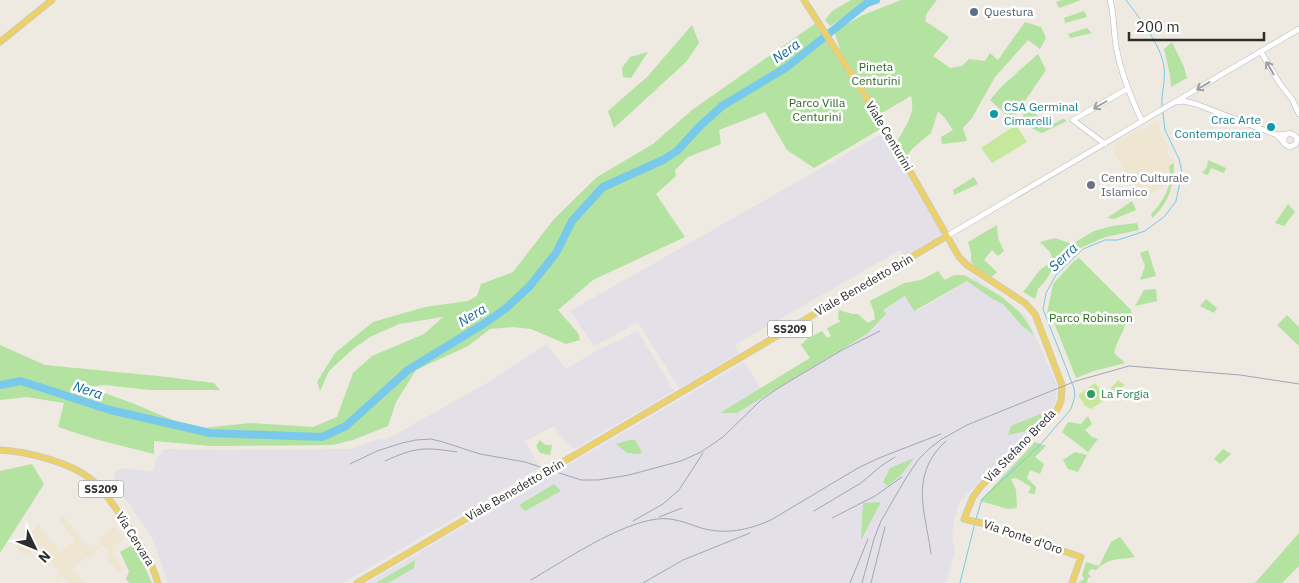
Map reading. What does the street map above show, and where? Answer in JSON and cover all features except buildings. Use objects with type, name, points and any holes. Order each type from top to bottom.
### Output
[{"type":"main road","points":[[0,42],[52,0]]},
{"type":"main road","name":"Viale Centurini","points":[[804,0],[880,119],[947,236]]},
{"type":"main road","name":"Viale Centurini","points":[[808,0],[812,12]]},
{"type":"main road","name":"Via Stefano Breda","points":[[947,236],[963,262],[1031,308],[1062,385],[1062,394],[1056,412],[980,486],[964,519]]},
{"type":"main road","name":"Viale Benedetto Brin","points":[[357,583],[947,236]]},
{"type":"main road","name":"Via Cervara","points":[[0,450],[38,457],[85,475],[94,482],[109,499],[147,555],[158,583]]},
{"type":"main road","name":"Via Ponte d'Oro","points":[[964,519],[1081,557],[1072,583]]},
{"type":"street","points":[[1110,0],[1117,49],[1127,89],[1142,121]]},
{"type":"street","name":"Viale Benedetto Brin","points":[[947,236],[1299,30]]},
{"type":"street","points":[[1261,52],[1280,84],[1292,99],[1299,114]]},
{"type":"street","points":[[1105,144],[1073,120],[1127,89]]},
{"type":"street","points":[[1177,102],[1184,101],[1196,104],[1277,134],[1294,134],[1298,142],[1290,147],[1277,134]]},
{"type":"street","points":[[1284,142],[1284,137],[1287,134]]},
{"type":"shaded area","points":[[1157,122],[1169,148],[1166,151],[1174,163],[1169,166],[1171,178],[1169,183],[1143,199],[1112,150],[1116,148],[1114,144],[1139,129],[1141,132]]},
{"type":"shaded area","points":[[883,133],[942,234],[904,256],[900,250],[735,345],[739,353],[679,388],[638,323],[594,346],[570,311]]},
{"type":"shaded area","points":[[975,277],[1027,317],[1057,385],[1056,399],[1050,412],[960,501],[952,534],[955,552],[946,583],[367,583],[744,362],[764,394],[867,334],[883,310],[906,296],[914,310],[917,311]]},
{"type":"shaded area","points":[[638,331],[674,391],[574,449],[558,433],[554,426],[525,441],[540,468],[343,583],[168,583],[153,539],[114,483],[115,472],[123,468],[153,472],[156,460],[164,449],[352,449],[379,439],[387,439],[487,383],[547,344],[566,369],[594,352]]},
{"type":"shaded area","points":[[63,516],[91,550],[100,542],[98,540],[115,526],[125,539],[113,548],[115,551],[112,553],[124,569],[119,573],[106,558],[110,554],[102,545],[93,552],[94,554],[89,559],[87,557],[72,569],[83,583],[68,583],[63,577],[58,581],[55,578],[60,573],[39,546],[29,554],[27,552],[23,555],[15,545],[39,525],[60,552],[75,540],[59,520]]},
{"type":"green space","points":[[851,0],[873,0],[863,4],[830,26],[825,20],[832,11]]},
{"type":"green space","name":"Pineta Centurini","points":[[901,0],[937,0],[927,13],[925,21],[949,37],[933,56],[950,68],[962,66],[969,59],[985,61],[990,53],[998,60],[1025,22],[1041,27],[1046,38],[1040,49],[1028,40],[995,77],[972,118],[963,128],[967,141],[942,144],[941,137],[953,130],[938,111],[931,133],[913,148],[906,157],[897,141],[907,125],[911,114],[911,96],[880,114],[841,52],[834,31],[863,15]]},
{"type":"green space","points":[[1062,0],[1081,0],[1059,8],[1056,2]]},
{"type":"green space","points":[[1084,11],[1087,17],[1065,23],[1064,18]]},
{"type":"green space","name":"Parco Villa Centurini","points":[[816,23],[882,128],[814,168],[787,150],[765,112],[719,130],[721,144],[688,157],[675,170],[676,176],[656,194],[685,237],[593,280],[558,310],[578,333],[580,340],[566,344],[531,329],[513,327],[490,329],[468,346],[416,370],[396,402],[388,426],[353,440],[333,445],[211,446],[154,441],[154,454],[95,439],[58,427],[64,403],[27,397],[0,400],[0,345],[45,365],[214,383],[220,390],[149,390],[105,385],[88,387],[194,429],[250,423],[313,427],[337,417],[353,373],[372,356],[424,334],[443,317],[399,324],[370,337],[353,349],[329,371],[320,391],[317,382],[335,353],[373,322],[425,307],[468,301],[477,296],[481,284],[513,272],[554,219],[597,177],[653,144],[692,110]]},
{"type":"green space","points":[[692,25],[699,43],[686,62],[614,128],[608,111],[648,76]]},
{"type":"green space","points":[[1087,28],[1092,33],[1070,38],[1068,34]]},
{"type":"green space","points":[[1172,42],[1187,78],[1171,87],[1164,49]]},
{"type":"green space","points":[[648,52],[631,78],[623,77],[622,68],[630,57]]},
{"type":"green space","points":[[1038,54],[1046,70],[1012,120],[990,100],[1001,87]]},
{"type":"green space","points":[[1029,107],[1046,125],[1063,119],[1067,121],[1042,133],[1018,122]]},
{"type":"green space","points":[[1016,125],[1027,142],[992,163],[981,148]]},
{"type":"green space","points":[[1208,160],[1226,168],[1224,173],[1211,168],[1208,175],[1202,173],[1207,167]]},
{"type":"green space","points":[[1174,163],[1173,179],[1167,200],[1152,218],[1151,214],[1160,204],[1169,186],[1169,166]]},
{"type":"green space","points":[[974,177],[978,184],[954,195],[953,190]]},
{"type":"green space","points":[[1132,201],[1136,210],[1114,219],[1107,218]]},
{"type":"green space","points":[[1288,204],[1295,212],[1284,226],[1275,223]]},
{"type":"green space","points":[[1137,223],[1139,230],[1105,237],[1076,250],[1072,245],[1070,253],[1054,267],[1038,289],[1035,299],[1023,292],[1040,270],[1053,260],[1050,252],[1040,242],[1055,238],[1072,244],[1094,231],[1112,226]]},
{"type":"green space","points":[[997,225],[998,238],[1004,251],[998,256],[992,250],[984,260],[997,272],[988,280],[971,262],[968,242]]},
{"type":"green space","points":[[1148,250],[1156,276],[1140,280],[1145,266],[1140,253]]},
{"type":"green space","name":"Parco Robinson","points":[[1079,258],[1131,310],[1133,325],[1125,325],[1114,353],[1125,363],[1076,378],[1051,315],[1047,313],[1053,284]]},
{"type":"green space","points":[[938,271],[945,280],[954,275],[964,275],[1002,297],[1019,312],[1034,335],[1022,326],[1003,304],[967,281],[914,311],[905,296],[883,310],[886,314],[867,334],[737,413],[720,413],[810,358],[801,345],[808,338],[822,331],[827,338],[831,336],[827,328],[841,321],[838,319],[839,310],[858,314],[868,323],[875,319],[870,301],[904,283],[921,280]]},
{"type":"green space","points":[[1156,289],[1157,301],[1135,306],[1144,290]]},
{"type":"green space","points":[[1206,299],[1217,308],[1214,313],[1200,306]]},
{"type":"green space","points":[[1287,315],[1299,327],[1299,346],[1277,325]]},
{"type":"green space","name":"La Forgia","points":[[1118,380],[1125,385],[1113,398],[1106,399],[1091,409],[1085,406],[1078,395],[1095,383],[1105,395]]},
{"type":"green space","points":[[1040,414],[1044,418],[1032,430],[1008,435],[1011,426]]},
{"type":"green space","points":[[1088,416],[1092,424],[1085,430],[1092,437],[1098,439],[1088,452],[1062,432],[1068,422],[1081,424]]},
{"type":"green space","points":[[540,440],[545,445],[552,445],[550,455],[540,453],[536,446]]},
{"type":"green space","points":[[635,440],[642,452],[640,454],[627,453],[616,444]]},
{"type":"green space","points":[[1035,442],[1046,446],[1035,457],[1044,464],[1040,474],[1030,470],[1027,478],[1036,487],[1035,494],[1028,493],[1031,487],[1016,478],[1011,479],[1016,490],[1017,508],[1008,509],[980,501]]},
{"type":"green space","points":[[1223,449],[1231,454],[1220,464],[1214,459]]},
{"type":"green space","points":[[1075,452],[1087,455],[1078,472],[1068,469],[1063,460]]},
{"type":"green space","points":[[914,458],[901,475],[888,486],[883,482],[890,468]]},
{"type":"green space","points":[[32,464],[44,484],[0,553],[0,471]]},
{"type":"green space","points":[[554,484],[561,491],[525,511],[519,505]]},
{"type":"green space","points":[[881,502],[861,540],[863,503]]},
{"type":"green space","points":[[1299,533],[1299,566],[1282,583],[1255,583]]},
{"type":"green space","points":[[1120,537],[1135,557],[1114,560],[1096,570],[1091,569],[1088,573],[1091,577],[1088,578],[1087,583],[1078,583],[1084,579],[1082,575],[1086,562],[1099,566],[1111,542]]},
{"type":"green space","points":[[134,544],[152,583],[129,583],[126,579],[129,571],[120,552]]},
{"type":"green space","points":[[415,560],[414,568],[388,583],[376,583]]},
{"type":"waterway","name":"Nera","points":[[0,385],[21,381],[110,410],[210,433],[322,437],[346,426],[408,370],[505,309],[529,287],[556,253],[572,221],[603,187],[663,160],[677,151],[722,106],[787,67],[867,3],[876,0]]},
{"type":"waterway","name":"Serra","points":[[1126,0],[1159,49],[1164,67],[1162,106]]},
{"type":"waterway","name":"Serra","points":[[976,519],[982,499],[1039,446],[1071,409],[1075,396],[1074,388],[1043,309],[1046,293],[1056,275],[1083,249],[1105,240],[1118,240],[1145,231],[1165,216],[1176,201],[1182,172],[1179,159],[1165,130],[1163,112]]},
{"type":"waterway","name":"Serra","points":[[960,583],[975,523]]},
{"type":"railway","points":[[350,464],[377,451],[402,443],[431,439],[480,454],[525,462],[581,480],[598,480],[629,475],[681,461],[701,452],[723,437],[761,400],[780,387],[842,350],[880,331]]},
{"type":"railway","points":[[862,583],[881,521],[906,478],[918,460],[930,448],[967,425],[1076,381],[1129,366],[1240,375],[1299,384]]},
{"type":"railway","points":[[531,580],[609,535],[642,522],[668,519],[719,531],[745,529],[762,524],[858,468],[941,434]]},
{"type":"railway","points":[[931,554],[922,495],[923,481],[934,454],[946,441]]},
{"type":"railway","points":[[385,461],[420,449],[457,452]]},
{"type":"railway","points":[[633,521],[663,504],[679,490],[703,453]]},
{"type":"railway","points":[[814,511],[861,483],[895,457]]},
{"type":"railway","points":[[832,518],[875,496],[902,477]]},
{"type":"railway","points":[[659,517],[682,508]]},
{"type":"railway","points":[[871,583],[885,527]]},
{"type":"railway","points":[[643,583],[683,560],[750,533]]},
{"type":"railway","points":[[850,583],[868,539]]},
{"type":"place","name":"Questura","points":[[974,12]]},
{"type":"place","name":"CSA Germinal Cimarelli","points":[[994,114]]},
{"type":"place","name":"Crac Arte Contemporanea","points":[[1271,127]]},
{"type":"place","name":"Centro Culturale Islamico","points":[[1091,185]]},
{"type":"place","name":"La Forgia","points":[[1091,394]]}]
